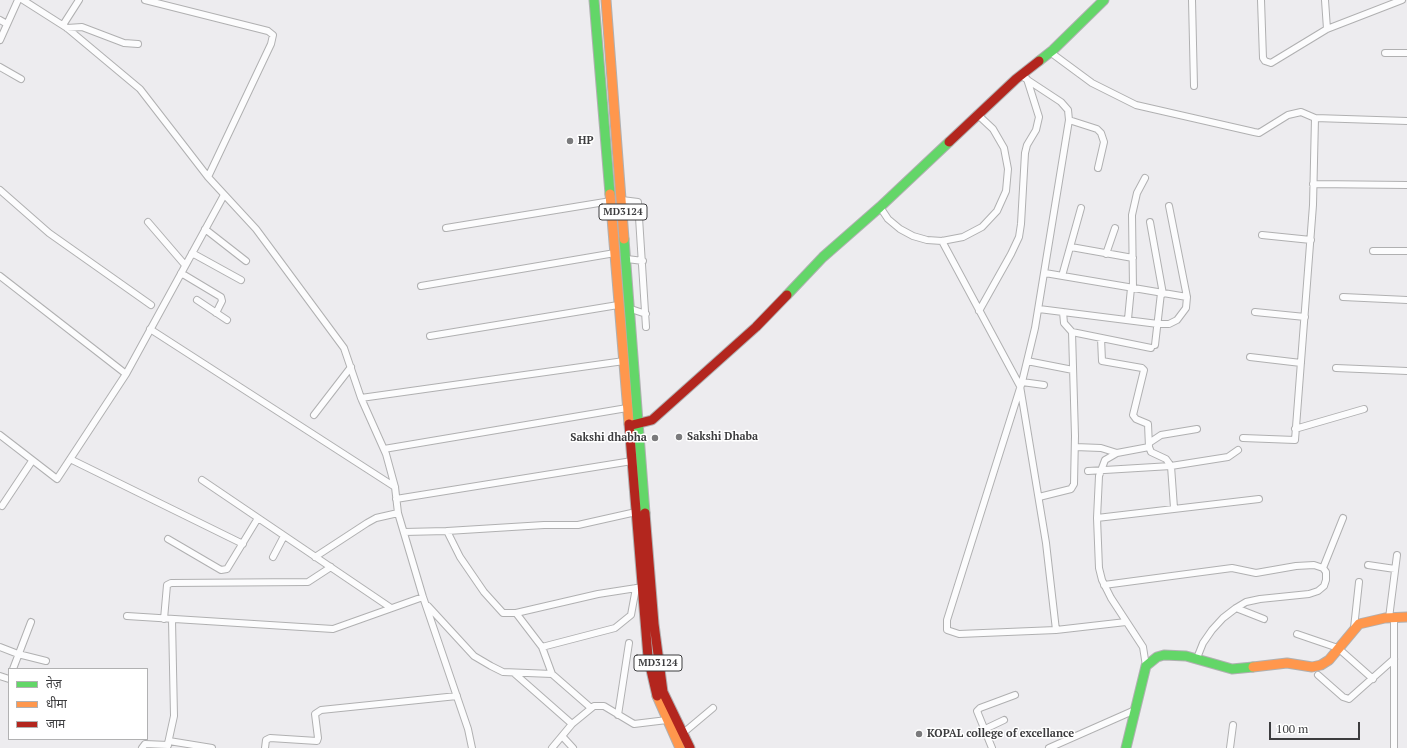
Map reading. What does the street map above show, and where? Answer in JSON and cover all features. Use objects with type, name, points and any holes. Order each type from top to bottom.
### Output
[{"type":"main road","name":"MD3124","points":[[594,0],[629,425]]},
{"type":"main road","name":"MD3124","points":[[606,0],[631,309],[654,624],[660,683],[690,748]]},
{"type":"main road","points":[[677,747],[655,692],[648,657],[640,587],[629,425],[652,420],[756,326],[823,257],[880,207],[977,114],[1023,76],[1104,0]]},
{"type":"main road","points":[[617,272],[628,271]]},
{"type":"main road","points":[[1126,748],[1146,666],[1151,660],[1164,655],[1197,658],[1213,665],[1232,669],[1287,663],[1312,667],[1321,665],[1329,660],[1354,628],[1359,624],[1392,617],[1407,617]]},
{"type":"street","points":[[0,40],[18,0]]},
{"type":"street","points":[[22,0],[65,27],[140,89],[208,177],[265,241],[344,348],[361,398],[384,449],[395,487],[398,513],[423,597],[457,696],[472,748]]},
{"type":"street","points":[[65,27],[79,0]]},
{"type":"street","points":[[145,0],[268,31],[273,35],[271,44],[208,177]]},
{"type":"street","points":[[1192,0],[1194,86]]},
{"type":"street","points":[[1261,0],[1263,58],[1268,63],[1277,61],[1327,29],[1402,0]]},
{"type":"street","points":[[1325,0],[1327,29]]},
{"type":"street","points":[[0,20],[8,24]]},
{"type":"street","points":[[65,27],[82,27],[124,43],[138,44]]},
{"type":"street","points":[[1384,53],[1407,53]]},
{"type":"street","points":[[1046,55],[1092,83],[1136,105],[1259,133],[1288,115],[1302,112],[1315,118],[1407,121]]},
{"type":"street","points":[[0,67],[21,79]]},
{"type":"street","points":[[1023,76],[1061,102],[1068,110],[1069,120],[1039,309],[1027,361],[946,625],[948,630],[959,634],[1056,630],[1126,622]]},
{"type":"street","points":[[980,311],[1012,254],[1019,237],[1025,153],[1027,145],[1036,130],[1039,117],[1023,76]]},
{"type":"street","points":[[880,207],[894,224],[913,236],[927,240],[942,241],[963,237],[982,227],[997,210],[1006,191],[1008,169],[1004,148],[993,129],[977,114]]},
{"type":"street","points":[[1243,438],[1295,440],[1311,240],[1315,118]]},
{"type":"street","points":[[1069,120],[1097,129],[1102,133],[1104,142],[1098,168]]},
{"type":"street","points":[[1128,319],[1132,288],[1132,231],[1134,200],[1145,178]]},
{"type":"street","points":[[1313,184],[1407,185]]},
{"type":"street","points":[[0,190],[49,233],[151,305]]},
{"type":"street","points":[[0,435],[57,479],[126,374],[224,195]]},
{"type":"street","points":[[622,200],[638,202],[643,261],[646,327]]},
{"type":"street","points":[[446,228],[611,201]]},
{"type":"street","points":[[1039,309],[1128,319],[1158,324],[1169,324],[1177,320],[1186,308],[1187,297],[1169,206]]},
{"type":"street","points":[[1062,276],[1081,208]]},
{"type":"street","points":[[148,222],[185,265]]},
{"type":"street","points":[[1063,312],[1064,323],[1072,332],[1153,347],[1162,293],[1150,222]]},
{"type":"street","points":[[1106,254],[1115,228]]},
{"type":"street","points":[[204,230],[246,261]]},
{"type":"street","points":[[1262,235],[1311,240]]},
{"type":"street","points":[[942,241],[1021,384],[1046,543],[1056,630]]},
{"type":"street","points":[[1071,247],[1133,258]]},
{"type":"street","points":[[1373,251],[1407,251]]},
{"type":"street","points":[[192,253],[241,280]]},
{"type":"street","points":[[421,286],[615,253]]},
{"type":"street","points":[[626,259],[643,261]]},
{"type":"street","points":[[181,273],[221,296],[222,301],[216,313]]},
{"type":"street","points":[[1045,274],[1187,297]]},
{"type":"street","points":[[0,276],[126,374]]},
{"type":"street","points":[[1343,297],[1407,300]]},
{"type":"street","points":[[197,300],[227,320]]},
{"type":"street","points":[[430,336],[618,305]]},
{"type":"street","points":[[631,309],[646,314]]},
{"type":"street","points":[[1255,312],[1305,317]]},
{"type":"street","points":[[150,330],[395,487]]},
{"type":"street","points":[[1039,497],[1073,487],[1075,447],[1072,332]]},
{"type":"street","points":[[1101,338],[1102,361],[1142,368],[1144,370],[1133,415],[1136,419],[1148,424],[1149,445],[1151,452],[1166,459],[1171,466],[1174,508]]},
{"type":"street","points":[[1250,357],[1300,363]]},
{"type":"street","points":[[361,398],[624,361]]},
{"type":"street","points":[[1027,361],[1073,370]]},
{"type":"street","points":[[314,415],[351,367]]},
{"type":"street","points":[[1336,368],[1407,371]]},
{"type":"street","points":[[1021,384],[1044,385]]},
{"type":"street","points":[[384,449],[627,408]]},
{"type":"street","points":[[1295,429],[1364,409]]},
{"type":"street","points":[[1146,666],[1143,648],[1104,585],[1099,568],[1097,518],[1099,471],[1108,457],[1117,453],[1149,445],[1161,435],[1197,429]]},
{"type":"street","points":[[1075,447],[1101,448],[1117,453]]},
{"type":"street","points":[[1088,471],[1171,466],[1228,457],[1238,450]]},
{"type":"street","points":[[70,459],[243,544]]},
{"type":"street","points":[[2,506],[32,461]]},
{"type":"street","points":[[396,499],[632,461]]},
{"type":"street","points":[[202,480],[391,608]]},
{"type":"street","points":[[1097,518],[1259,499]]},
{"type":"street","points":[[404,532],[544,525],[578,525],[636,512]]},
{"type":"street","points":[[315,557],[376,518],[398,513]]},
{"type":"street","points":[[168,539],[221,570],[227,569],[231,565],[258,518]]},
{"type":"street","points":[[1323,568],[1343,518]]},
{"type":"street","points":[[446,531],[460,557],[484,592],[503,613],[516,613],[598,594],[640,587],[631,615],[614,628],[542,647]]},
{"type":"street","points":[[273,557],[284,536]]},
{"type":"street","points":[[1394,748],[1394,659],[1392,617],[1397,555]]},
{"type":"street","points":[[1368,565],[1395,569]]},
{"type":"street","points":[[1104,585],[1232,568],[1256,573],[1296,566],[1323,568]]},
{"type":"street","points":[[164,620],[167,585],[171,583],[302,583],[312,580],[331,568]]},
{"type":"street","points":[[1197,658],[1212,630],[1223,618],[1236,608],[1246,602],[1260,599],[1309,594],[1318,591],[1324,586],[1326,580],[1326,572],[1323,568]]},
{"type":"street","points":[[1354,628],[1359,582]]},
{"type":"street","points":[[127,616],[164,620],[333,629],[423,597]]},
{"type":"street","points":[[426,604],[474,656],[503,672],[552,674]]},
{"type":"street","points":[[1236,608],[1264,619]]},
{"type":"street","points":[[516,613],[542,647],[552,674],[591,708]]},
{"type":"street","points":[[168,745],[174,716],[172,620]]},
{"type":"street","points":[[13,668],[31,622]]},
{"type":"street","points":[[1297,634],[1338,648],[1373,679]]},
{"type":"street","points":[[618,715],[629,643]]},
{"type":"street","points":[[0,647],[18,654],[46,661]]},
{"type":"street","points":[[1318,675],[1343,697],[1349,699],[1394,659]]},
{"type":"street","points":[[514,673],[572,724]]},
{"type":"street","points":[[992,748],[978,709],[1015,695]]},
{"type":"street","points":[[265,748],[266,740],[270,738],[317,741],[318,738],[315,714],[321,710],[457,696]]},
{"type":"street","points":[[552,748],[572,724],[591,708],[604,706],[634,724],[667,720]]},
{"type":"street","points":[[677,747],[682,733],[713,708]]},
{"type":"street","points":[[1048,748],[1135,710]]},
{"type":"street","points":[[985,728],[1004,720]]},
{"type":"street","points":[[1230,748],[1234,725]]},
{"type":"street","points":[[562,736],[573,748]]},
{"type":"street","points":[[142,748],[145,744],[212,748]]},
{"type":"traffic: fast","points":[[594,0],[610,194]]},
{"type":"traffic: fast","points":[[1039,61],[1053,50],[1104,0]]},
{"type":"traffic: fast","points":[[787,295],[823,257],[880,207],[949,142]]},
{"type":"traffic: fast","points":[[624,239],[645,513]]},
{"type":"traffic: fast","points":[[1126,748],[1146,666],[1157,657],[1164,655],[1186,656],[1232,669],[1253,667]]},
{"type":"traffic: slow","points":[[606,0],[624,239]]},
{"type":"traffic: slow","points":[[610,194],[629,424]]},
{"type":"traffic: slow","points":[[1253,667],[1287,663],[1312,667],[1321,665],[1329,660],[1359,624],[1385,618],[1407,617]]},
{"type":"traffic: slow","points":[[657,696],[680,748]]},
{"type":"traffic: jam","points":[[949,142],[1016,79],[1039,61]]},
{"type":"traffic: jam","points":[[632,425],[652,420],[756,327],[787,295]]},
{"type":"traffic: jam","points":[[629,424],[648,657],[657,696]]},
{"type":"traffic: jam","points":[[645,513],[654,624],[663,692],[690,748]]},
{"type":"place","name":"HP","points":[[570,141]]},
{"type":"place","name":"Sakshi Dhaba","points":[[679,437]]},
{"type":"place","name":"Sakshi dhabha","points":[[655,438]]},
{"type":"place","name":"KOPAL college of excellance","points":[[919,734]]}]
